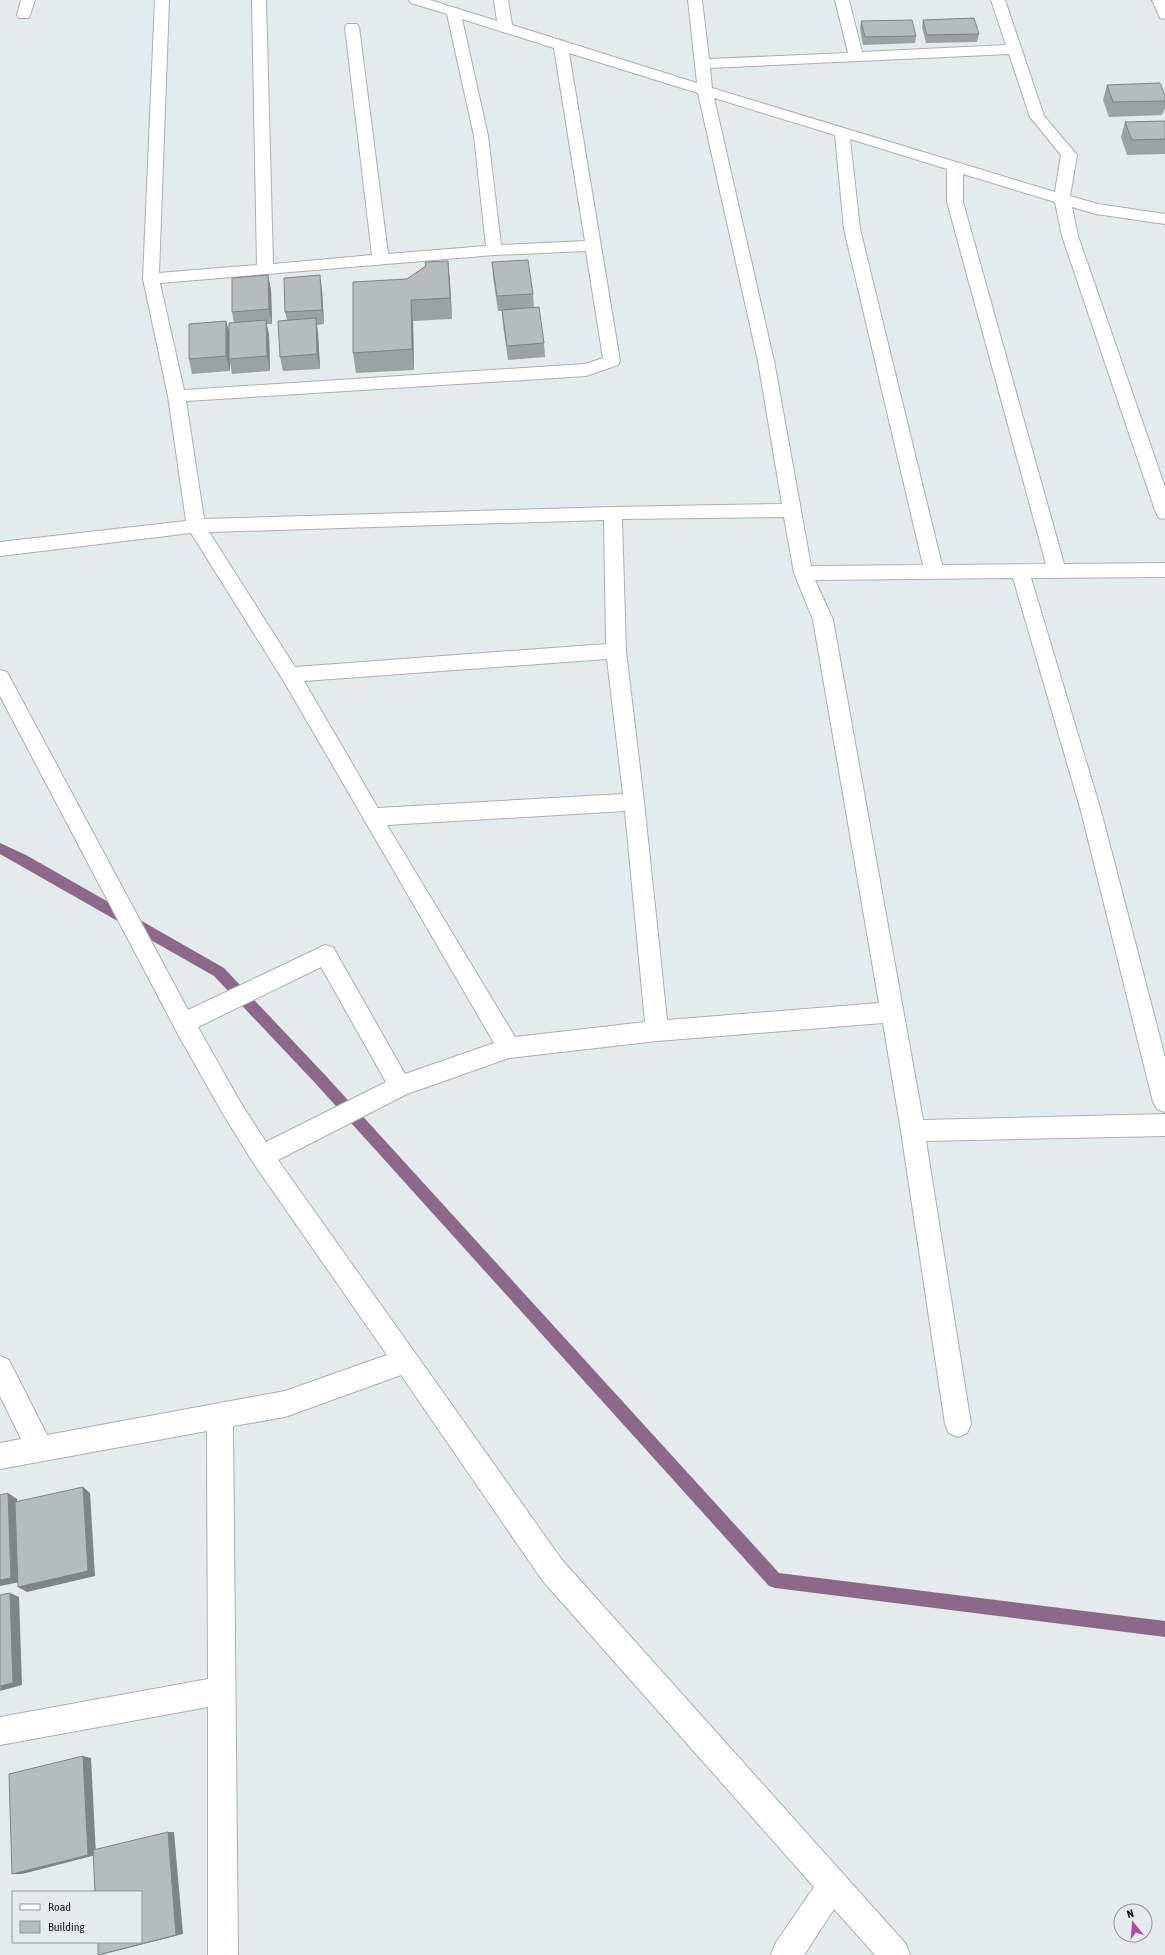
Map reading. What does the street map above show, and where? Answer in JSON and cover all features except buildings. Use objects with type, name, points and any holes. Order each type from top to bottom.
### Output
[{"type":"street","points":[[24,15],[28,0]]},
{"type":"street","points":[[162,0],[151,279],[177,396],[196,526],[290,675],[372,817],[510,1048]]},
{"type":"street","points":[[259,0],[265,269]]},
{"type":"street","points":[[416,0],[1096,209],[1165,219]]},
{"type":"street","points":[[501,0],[505,27]]},
{"type":"street","points":[[695,0],[705,90],[766,361],[803,573],[823,620],[913,1131],[958,1424]]},
{"type":"street","points":[[842,0],[856,57]]},
{"type":"street","points":[[998,0],[1037,117],[1070,155],[1062,198],[1070,236],[1165,513]]},
{"type":"street","points":[[1159,0],[1165,15]]},
{"type":"street","points":[[453,11],[481,136],[494,250]]},
{"type":"street","points":[[352,27],[381,260]]},
{"type":"street","points":[[177,396],[586,370],[612,361],[561,45]]},
{"type":"street","points":[[702,64],[1015,49]]},
{"type":"street","points":[[842,132],[852,229],[934,572]]},
{"type":"street","points":[[955,166],[955,202],[1057,571]]},
{"type":"street","points":[[151,279],[494,250],[593,246]]},
{"type":"street","points":[[0,549],[196,526],[613,513],[792,510]]},
{"type":"street","points":[[613,513],[616,651],[634,802],[657,1031]]},
{"type":"street","points":[[803,573],[1165,570]]},
{"type":"street","points":[[1020,571],[1091,811],[1165,1102]]},
{"type":"street","points":[[290,675],[616,651]]},
{"type":"street","points":[[0,677],[110,886],[236,1118],[406,1362],[552,1570],[895,1955]]},
{"type":"street","points":[[372,817],[634,802]]},
{"type":"street","points":[[184,1023],[325,954],[400,1086]]},
{"type":"street","points":[[262,1156],[400,1086],[510,1048],[657,1031],[893,1012]]},
{"type":"street","points":[[913,1131],[1165,1125]]},
{"type":"street","points":[[0,1456],[285,1404],[406,1362]]},
{"type":"street","points":[[0,1369],[40,1449]]},
{"type":"street","points":[[220,1416],[223,1955]]},
{"type":"street","points":[[0,1731],[222,1690]]},
{"type":"street","points":[[786,1955],[833,1885]]},
{"type":"waterway","points":[[0,848],[22,859],[219,972],[321,1080],[775,1580],[1165,1629]]}]
